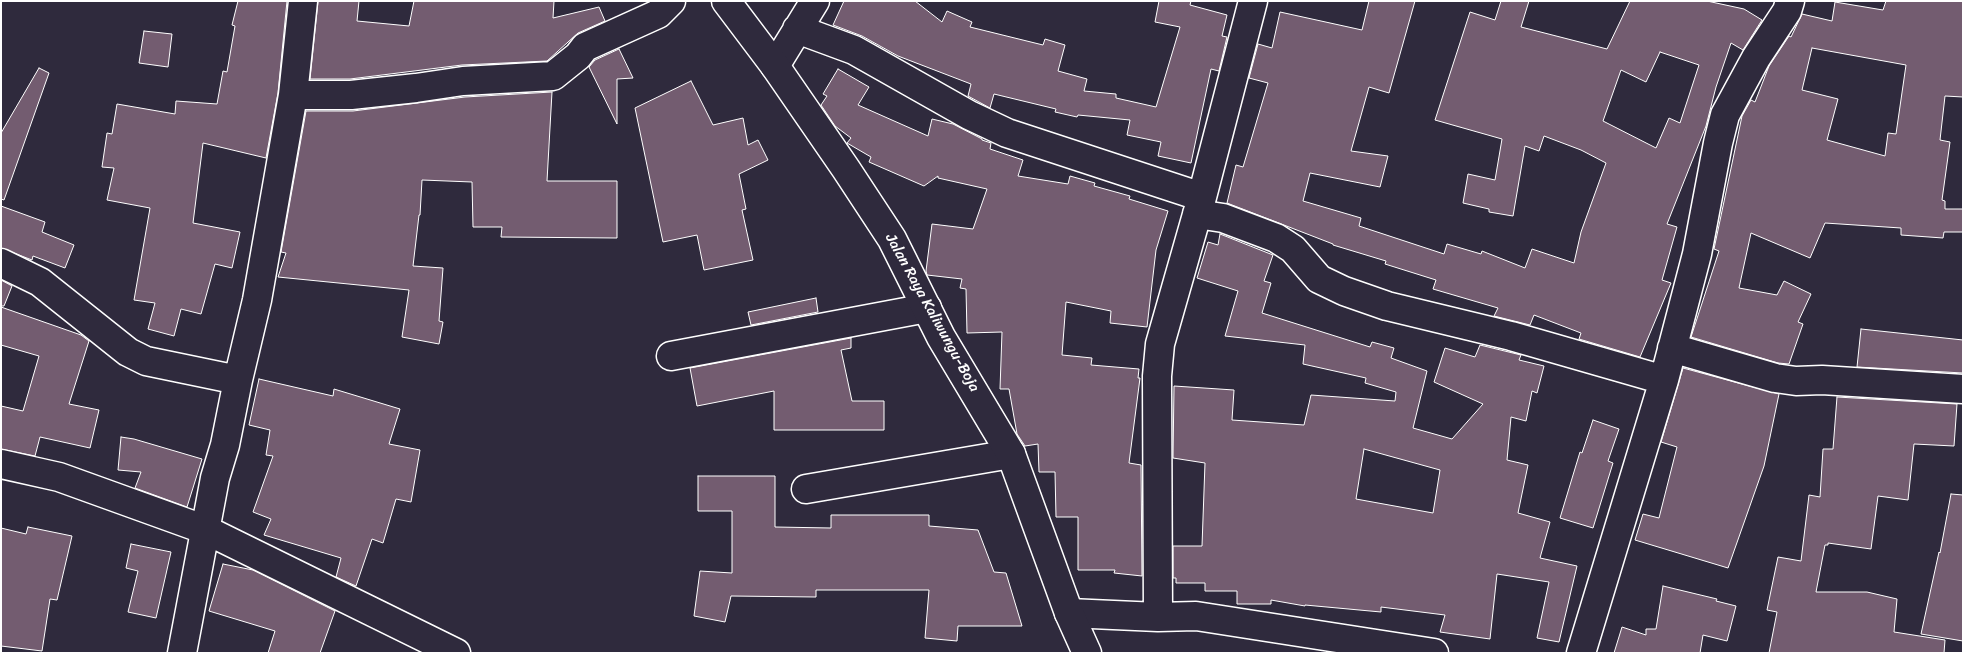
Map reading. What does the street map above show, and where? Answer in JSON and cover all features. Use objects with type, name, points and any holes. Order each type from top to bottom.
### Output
[{"type":"street","points":[[182,653],[215,478],[225,444],[257,300],[293,95],[303,1]]},
{"type":"street","points":[[293,95],[351,95],[463,82],[553,76],[578,56],[584,47],[658,14],[671,1]]},
{"type":"street","name":"Jalan Raya Kaliwungu-Boja","points":[[726,1],[775,66],[892,239],[941,337],[1011,454],[1069,613],[1087,653]]},
{"type":"street","points":[[775,66],[815,1]]},
{"type":"street","points":[[1158,617],[1157,376],[1160,344],[1253,1]]},
{"type":"street","points":[[1581,653],[1664,380],[1697,254],[1725,115],[1756,58],[1787,11],[1790,1]]},
{"type":"street","points":[[797,29],[854,50],[961,110],[1008,133],[1199,205],[1223,218],[1276,238],[1293,249],[1319,279],[1344,291],[1388,306],[1511,336],[1664,380]]},
{"type":"street","points":[[1,263],[40,282],[128,352],[146,361],[238,380]]},
{"type":"street","points":[[671,356],[927,308]]},
{"type":"street","points":[[1672,348],[1775,378],[1796,381],[1822,380],[1963,390]]},
{"type":"street","points":[[806,489],[1011,454]]},
{"type":"street","points":[[1,464],[59,477],[206,530],[456,653]]},
{"type":"street","points":[[1069,613],[1158,617],[1196,616],[1434,653]]},
{"type":"building","points":[[238,1],[287,1],[278,93],[266,158],[203,143],[193,223],[240,232],[232,268],[215,264],[201,314],[181,309],[174,336],[148,329],[155,303],[134,300],[150,208],[107,200],[114,168],[102,167],[107,133],[112,134],[117,104],[175,114],[176,101],[217,104],[223,71],[227,72],[235,26],[232,25]]},
{"type":"building","points":[[318,1],[359,1],[357,21],[409,26],[414,1],[554,1],[553,18],[599,7],[605,21],[578,33],[547,61],[462,65],[350,79],[310,79]]},
{"type":"building","points":[[844,1],[915,1],[942,22],[947,11],[972,22],[970,27],[1043,45],[1045,39],[1065,45],[1058,71],[1087,79],[1084,91],[1116,94],[1116,98],[1156,107],[1180,27],[1155,22],[1159,1],[1191,1],[1190,5],[1227,15],[1222,36],[1227,37],[1219,71],[1211,69],[1191,163],[1158,156],[1161,142],[1127,135],[1130,120],[1078,115],[1077,117],[1055,112],[1056,109],[994,94],[990,108],[968,96],[971,84],[898,56],[862,36],[833,25]]},
{"type":"building","points":[[1369,1],[1415,1],[1389,93],[1369,87],[1351,151],[1388,156],[1380,187],[1310,173],[1303,201],[1361,218],[1359,226],[1444,254],[1447,244],[1481,254],[1482,251],[1525,268],[1532,249],[1574,263],[1581,232],[1606,163],[1581,150],[1544,136],[1539,151],[1525,146],[1513,216],[1489,212],[1489,209],[1463,203],[1468,174],[1495,180],[1502,139],[1435,120],[1470,12],[1495,20],[1501,1],[1529,1],[1521,27],[1607,49],[1630,1],[1707,1],[1744,9],[1762,20],[1743,50],[1731,43],[1716,87],[1706,126],[1667,224],[1677,227],[1662,280],[1671,283],[1640,357],[1579,339],[1581,333],[1534,315],[1530,325],[1494,316],[1498,308],[1433,289],[1436,280],[1385,264],[1386,261],[1333,245],[1227,203],[1236,165],[1243,167],[1268,83],[1249,78],[1258,44],[1272,48],[1280,12],[1362,30]],"holes":[[[1660,52],[1699,65],[1680,123],[1669,118],[1656,148],[1603,121],[1621,70],[1646,82]]]},
{"type":"building","points":[[1886,1],[1963,1],[1963,97],[1945,96],[1940,140],[1950,142],[1942,200],[1945,201],[1945,209],[1963,209],[1963,232],[1944,232],[1943,238],[1901,235],[1901,228],[1825,223],[1810,258],[1751,233],[1739,288],[1777,295],[1784,281],[1811,294],[1798,322],[1803,324],[1789,364],[1778,363],[1691,337],[1719,251],[1714,249],[1742,116],[1751,100],[1755,102],[1769,66],[1789,36],[1791,37],[1802,14],[1832,21],[1835,2],[1883,10]],"holes":[[[1812,48],[1906,65],[1896,134],[1888,133],[1885,156],[1827,140],[1838,99],[1802,90]]]},
{"type":"building","points":[[144,31],[172,34],[168,67],[139,63]]},
{"type":"building","points":[[619,49],[633,78],[617,79],[617,124],[589,67],[595,60]]},
{"type":"building","points":[[39,68],[49,73],[4,200],[1,199],[1,133]]},
{"type":"building","points":[[838,69],[869,87],[858,105],[928,136],[932,119],[953,124],[991,143],[990,149],[1023,160],[1018,176],[1068,184],[1070,176],[1095,183],[1094,186],[1130,196],[1129,199],[1168,211],[1156,250],[1147,327],[1110,323],[1111,311],[1066,302],[1062,355],[1092,358],[1091,365],[1139,369],[1138,378],[1140,378],[1129,463],[1141,465],[1142,576],[1114,573],[1115,570],[1078,570],[1078,517],[1056,517],[1055,472],[1039,472],[1038,444],[1025,446],[1017,434],[1009,389],[1000,389],[1002,332],[967,333],[966,289],[960,288],[962,279],[927,275],[932,224],[973,229],[987,189],[938,178],[938,176],[924,186],[869,162],[871,157],[847,143],[851,138],[835,126],[821,105],[827,96],[823,94]]},
{"type":"building","points":[[691,81],[713,125],[743,118],[748,145],[758,140],[768,160],[739,174],[746,209],[742,210],[753,260],[704,270],[697,235],[663,242],[635,108]]},
{"type":"building","points":[[552,92],[547,181],[617,181],[617,238],[501,237],[502,227],[473,227],[472,182],[422,180],[420,215],[413,266],[443,268],[439,321],[443,322],[439,344],[402,337],[409,290],[278,277],[286,253],[281,252],[306,111],[353,111],[465,97]]},
{"type":"building","points":[[1,206],[45,222],[42,232],[74,245],[65,268],[33,256],[32,260],[1,248]]},
{"type":"building","points":[[1220,234],[1273,255],[1264,281],[1271,283],[1262,313],[1370,347],[1372,342],[1394,348],[1391,358],[1427,371],[1413,428],[1452,439],[1483,404],[1434,382],[1445,348],[1475,357],[1480,345],[1521,355],[1519,360],[1544,366],[1537,393],[1532,391],[1526,421],[1511,417],[1507,460],[1528,465],[1518,513],[1550,522],[1540,558],[1577,566],[1559,642],[1537,638],[1549,582],[1497,574],[1490,639],[1440,632],[1445,615],[1381,607],[1381,612],[1305,606],[1271,600],[1271,604],[1237,604],[1237,591],[1205,591],[1205,583],[1176,583],[1176,578],[1173,578],[1173,546],[1202,546],[1205,463],[1173,458],[1174,386],[1234,390],[1232,420],[1304,425],[1311,395],[1395,401],[1396,392],[1365,383],[1366,378],[1303,364],[1305,345],[1225,336],[1238,291],[1197,278],[1208,242],[1218,245]],"holes":[[[1364,449],[1440,470],[1433,513],[1356,499]]]},
{"type":"building","points":[[1,280],[12,286],[4,306],[1,306]]},
{"type":"building","points":[[816,298],[818,312],[751,325],[748,312]]},
{"type":"building","points":[[1,307],[81,335],[89,341],[69,404],[99,410],[90,448],[40,437],[35,456],[1,449],[1,406],[23,411],[39,356],[1,345]]},
{"type":"building","points":[[1861,329],[1963,340],[1963,373],[1857,367]]},
{"type":"building","points":[[851,338],[851,348],[841,350],[852,401],[884,401],[884,430],[774,430],[774,391],[697,406],[690,368]]},
{"type":"building","points":[[1683,368],[1779,394],[1764,466],[1728,568],[1635,540],[1643,514],[1659,518],[1677,447],[1661,442]]},
{"type":"building","points":[[259,379],[333,396],[334,389],[400,409],[389,444],[420,450],[411,502],[396,499],[383,543],[372,539],[356,586],[336,577],[341,558],[264,535],[271,519],[253,512],[273,456],[266,455],[270,430],[249,425]]},
{"type":"building","points":[[1837,397],[1957,404],[1954,446],[1914,444],[1908,500],[1878,496],[1871,549],[1828,543],[1828,545],[1825,545],[1816,592],[1867,592],[1897,599],[1894,632],[1945,640],[1944,653],[1769,653],[1777,612],[1767,610],[1778,557],[1801,561],[1809,495],[1820,497],[1823,449],[1833,449]]},
{"type":"building","points":[[1593,420],[1619,429],[1608,461],[1613,463],[1593,528],[1560,518],[1580,452],[1582,453]]},
{"type":"building","points":[[121,437],[202,459],[187,507],[135,488],[141,472],[118,470]]},
{"type":"building","points":[[698,476],[775,476],[775,527],[831,528],[831,515],[929,515],[929,526],[978,530],[994,572],[1006,573],[1022,626],[958,626],[957,641],[925,638],[929,590],[816,590],[816,597],[731,596],[725,622],[694,616],[700,571],[732,573],[732,511],[698,511]]},
{"type":"building","points":[[1951,494],[1963,495],[1963,641],[1921,634],[1940,553]]},
{"type":"building","points":[[28,527],[72,536],[57,600],[50,599],[42,651],[1,646],[1,528],[26,534]]},
{"type":"building","points":[[131,544],[171,552],[156,618],[128,612],[138,571],[126,568]]},
{"type":"building","points":[[223,564],[253,570],[335,611],[320,653],[268,653],[275,631],[209,611]]},
{"type":"building","points":[[1663,586],[1717,599],[1716,601],[1736,606],[1727,641],[1703,635],[1700,653],[1614,653],[1622,627],[1646,635],[1646,629],[1656,629]]}]
